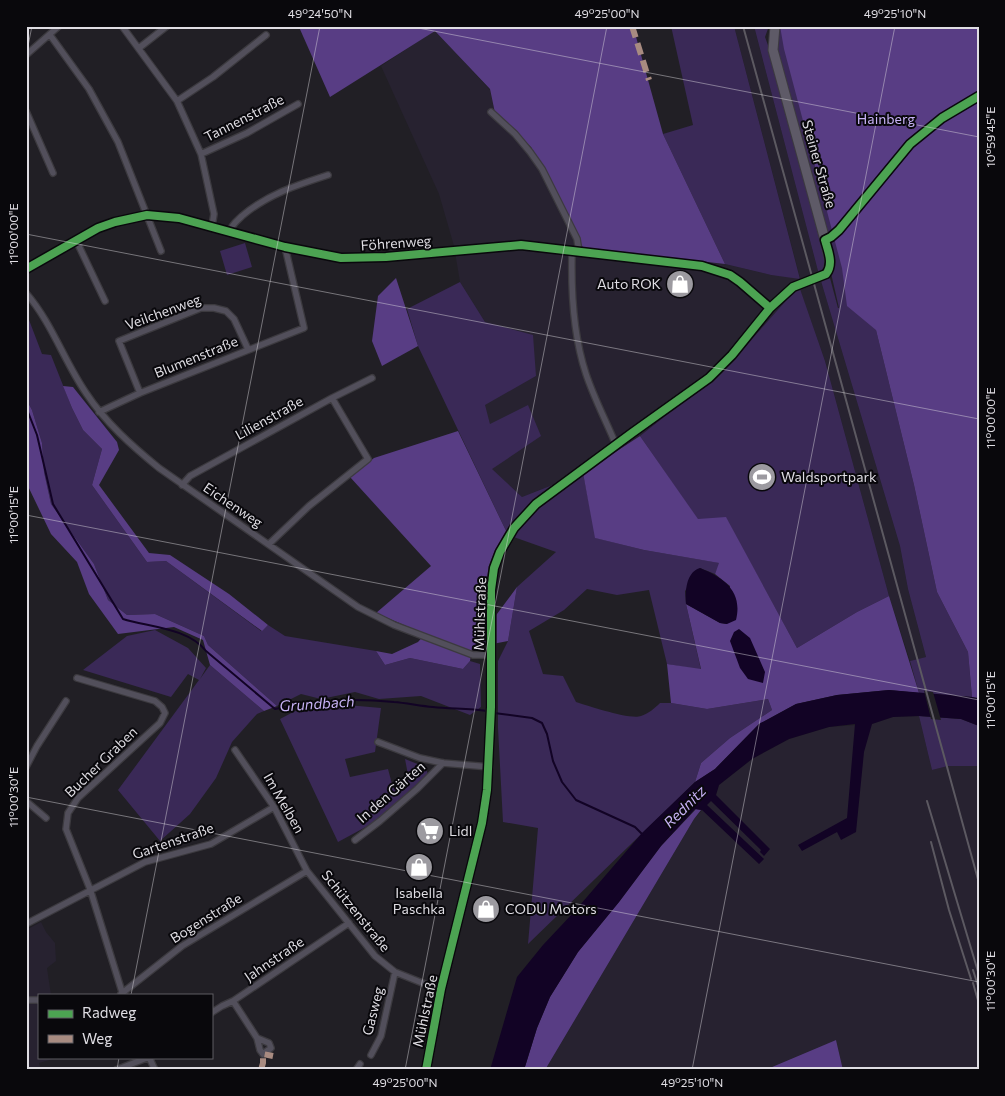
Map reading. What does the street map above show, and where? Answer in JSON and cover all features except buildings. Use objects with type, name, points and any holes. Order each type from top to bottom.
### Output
[{"type":"street","points":[[26,55],[58,26]]},
{"type":"street","points":[[122,26],[177,101],[201,154],[214,214],[212,226]]},
{"type":"street","points":[[139,48],[168,26]]},
{"type":"street","name":"Steiner Straße","points":[[775,26],[773,50],[830,262],[828,271],[822,276],[793,286]]},
{"type":"street","points":[[50,35],[89,89],[118,142],[162,252]]},
{"type":"street","points":[[177,101],[213,77],[266,35]]},
{"type":"street","name":"Tannenstraße","points":[[201,154],[247,133],[298,104]]},
{"type":"street","points":[[26,112],[53,173]]},
{"type":"street","points":[[491,112],[515,134],[542,169],[577,239],[579,252]]},
{"type":"street","points":[[230,231],[232,225],[265,199],[286,189],[328,175]]},
{"type":"street","name":"Föhrenweg","points":[[26,269],[76,240],[115,222],[147,215],[172,216],[285,247],[341,258],[358,259],[521,245],[702,266],[720,271],[740,282],[770,308]]},
{"type":"street","points":[[76,240],[105,301]]},
{"type":"street","name":"Blumenstraße","points":[[100,412],[140,393],[304,328],[285,247]]},
{"type":"street","points":[[572,252],[571,280],[577,336],[586,374],[616,445]]},
{"type":"street","name":"Mühlstraße","points":[[426,1070],[442,989],[482,823],[490,767],[491,590],[494,568],[500,552],[514,528],[536,504],[709,378],[732,355],[770,308],[793,286]]},
{"type":"street","name":"Eichenweg","points":[[26,293],[45,318],[78,379],[100,412],[141,453],[182,485],[358,608],[373,616],[473,655],[491,656]]},
{"type":"street","name":"Veilchenweg","points":[[140,393],[119,342],[194,311],[202,308],[214,308],[229,314],[236,322],[248,350]]},
{"type":"street","name":"Lilienstraße","points":[[182,485],[190,476],[372,378]]},
{"type":"street","points":[[269,544],[309,506],[368,459],[332,398]]},
{"type":"street","name":"Bucher Graben","points":[[77,678],[155,701],[162,707],[165,713],[160,723],[78,798],[68,813],[66,830],[90,889],[122,994]]},
{"type":"street","points":[[26,767],[66,701]]},
{"type":"street","points":[[378,742],[420,758],[443,763],[490,767]]},
{"type":"street","name":"Im Melben","points":[[235,750],[274,808],[307,871]]},
{"type":"street","name":"In den Gärten","points":[[355,840],[395,808],[443,763]]},
{"type":"street","points":[[26,801],[46,818]]},
{"type":"street","name":"Gartenstraße","points":[[26,924],[145,862],[211,844],[274,808]]},
{"type":"street","name":"Schützenstraße","points":[[307,871],[375,956],[395,972],[442,989]]},
{"type":"street","name":"Bogenstraße","points":[[122,994],[167,956],[182,946],[307,871]]},
{"type":"street","name":"Jahnstraße","points":[[212,1012],[233,1001],[349,923]]},
{"type":"street","name":"Gasweg","points":[[372,1055],[381,1036],[395,972]]},
{"type":"street","points":[[233,1001],[258,1038]]},
{"type":"street","points":[[116,1070],[146,1058]]},
{"type":"street","points":[[149,1058],[155,1070]]},
{"type":"shaded area","points":[[734,26],[754,26],[818,271],[900,546],[908,589],[926,657],[910,661],[889,596],[825,361],[799,287],[727,367],[640,436],[583,473],[522,497],[491,469],[490,424],[484,405],[536,376],[485,322],[460,282],[454,246],[439,194],[381,66],[435,30],[490,90],[495,113],[531,147],[553,184],[583,248],[725,264],[771,275],[800,278]]},
{"type":"shaded area","points":[[919,716],[932,770],[948,766],[979,766],[979,1070],[843,1070],[836,1040],[765,1070],[545,1070],[694,819],[716,795],[719,785],[752,759],[789,739],[829,727],[872,724],[893,717]]},
{"type":"shaded area","points":[[41,922],[55,943],[56,961],[47,968],[51,994],[38,994],[38,1058],[56,1058],[39,1063],[41,1070],[26,1070],[26,930]]},
{"type":"green space","points":[[633,26],[663,134],[725,264],[583,248],[553,184],[531,147],[495,113],[490,89],[435,31],[330,97],[299,27]]},
{"type":"green space","points":[[671,26],[734,26],[800,279],[771,275],[725,264],[663,134],[693,125]]},
{"type":"green space","points":[[754,26],[769,26],[765,37],[769,48],[776,26],[979,26],[876,330],[914,485],[937,592],[968,652],[972,697],[919,693],[910,661],[926,657],[908,589],[900,546],[818,271]],"holes":[[[782,98],[822,234],[839,308]]]},
{"type":"green space","name":"Hainberg","points":[[780,26],[979,26],[979,698],[972,697],[968,652],[937,592],[914,485],[876,330],[847,306],[842,268],[784,49]]},
{"type":"green space","points":[[245,243],[252,267],[227,275],[220,251]]},
{"type":"green space","points":[[396,278],[418,346],[382,366],[372,341],[378,296]]},
{"type":"green space","points":[[460,282],[485,322],[533,335],[536,376],[485,405],[490,424],[528,405],[541,436],[492,469],[522,497],[583,473],[596,538],[644,550],[720,563],[715,574],[700,568],[685,591],[686,604],[701,670],[667,664],[649,590],[617,595],[587,589],[564,610],[529,631],[543,674],[563,676],[576,702],[628,716],[644,715],[660,703],[707,709],[768,699],[772,710],[730,738],[701,763],[695,782],[528,944],[538,828],[503,822],[498,728],[498,661],[508,641],[517,587],[556,552],[508,535],[418,346],[407,309]]},
{"type":"green space","name":"Waldsportpark","points":[[799,286],[825,361],[889,596],[857,612],[797,648],[726,518],[698,520],[640,436],[727,367]]},
{"type":"green space","points":[[26,312],[42,354],[51,355],[83,430],[102,449],[92,485],[147,562],[166,561],[261,631],[268,625],[285,636],[376,651],[385,665],[410,658],[463,669],[470,661],[480,664],[481,707],[470,715],[421,696],[379,699],[355,692],[321,699],[301,694],[277,706],[208,645],[204,636],[155,614],[127,615],[108,600],[94,564],[51,504],[44,472],[42,443],[32,410],[26,399]]},
{"type":"green space","points":[[63,386],[73,387],[117,442],[119,450],[99,485],[149,553],[170,555],[229,594],[268,625],[262,631],[166,561],[147,562],[92,485],[102,449],[83,430]]},
{"type":"green space","points":[[26,399],[32,410],[42,443],[44,472],[51,504],[94,564],[108,600],[127,615],[155,614],[204,636],[208,645],[277,706],[264,711],[210,665],[203,640],[174,627],[118,634],[89,594],[77,562],[51,534],[26,482]]},
{"type":"green space","points":[[458,431],[508,535],[492,588],[494,618],[517,587],[508,641],[472,648],[470,661],[463,669],[410,658],[385,665],[376,651],[392,654],[418,642],[425,634],[376,613],[431,566],[350,477],[374,458]]},
{"type":"green space","points":[[640,436],[698,519],[726,517],[797,648],[857,612],[889,596],[919,693],[889,690],[837,695],[796,704],[759,724],[715,769],[695,782],[701,763],[730,738],[772,710],[768,699],[707,709],[671,703],[667,664],[701,669],[686,604],[720,623],[727,624],[730,586],[715,574],[719,563],[644,550],[595,538],[583,473]]},
{"type":"green space","points":[[155,630],[188,648],[206,668],[200,679],[210,665],[264,711],[257,714],[232,742],[216,778],[190,814],[160,841],[118,790],[199,680],[188,674],[171,697],[83,670],[127,636]]},
{"type":"green space","points":[[347,705],[381,708],[375,752],[345,759],[350,777],[388,769],[392,784],[409,780],[405,759],[425,767],[428,774],[375,822],[338,842],[280,719],[299,709],[318,710]]},
{"type":"green space","points":[[919,716],[961,719],[979,726],[979,766],[948,766],[932,770]]},
{"type":"green space","points":[[696,809],[701,810],[545,1070],[524,1070],[537,1028],[550,997],[578,952],[661,846]]},
{"type":"green space","points":[[836,1040],[843,1070],[765,1070]]},
{"type":"water","points":[[700,568],[717,576],[730,587],[737,601],[736,620],[727,624],[720,623],[686,604],[687,583],[695,570]]},
{"type":"water","points":[[739,629],[750,638],[765,672],[763,683],[748,679],[740,668],[730,641],[734,632]]},
{"type":"water","name":"Rednitz","points":[[889,690],[979,699],[979,726],[961,719],[919,716],[893,717],[872,724],[864,752],[856,832],[841,840],[837,832],[802,851],[798,845],[847,818],[855,724],[829,727],[789,739],[752,759],[719,785],[716,795],[770,849],[764,856],[760,852],[761,850],[711,801],[707,805],[764,859],[759,864],[702,810],[695,809],[661,846],[578,952],[550,997],[537,1028],[524,1070],[490,1070],[517,977],[642,833],[695,782],[715,769],[759,724],[796,704],[837,695]]},
{"type":"pier","points":[[924,691],[933,692],[941,720],[931,719]]},
{"type":"waterway","name":"Grundbach","points":[[26,407],[37,435],[53,504],[123,619],[168,629],[189,637],[275,709],[319,702],[364,700],[487,711]]},
{"type":"waterway","name":"Grundbach","points":[[494,713],[532,718],[542,723],[547,734],[553,761],[562,782],[576,800],[635,827],[643,835]]},
{"type":"railway","points":[[743,26],[979,883]]},
{"type":"railway","points":[[927,801],[979,975]]},
{"type":"railway","points":[[931,842],[949,910],[971,979]]},
{"type":"railway","points":[[973,970],[979,989]]},
{"type":"railway","points":[[973,983],[979,1004]]},
{"type":"marked path","points":[[632,26],[649,80]]},
{"type":"marked path","points":[[261,1070],[263,1054],[273,1056]]},
{"type":"cycle path","points":[[426,1070],[441,989],[482,823],[487,790],[491,707],[491,590],[494,568],[500,552],[514,528],[536,504],[709,378],[732,355],[770,308],[793,287],[826,274],[830,262],[825,240],[839,230],[910,144],[942,118],[979,96]]},
{"type":"cycle path","points":[[26,269],[98,228],[147,215],[179,218],[285,247],[341,258],[386,257],[521,245],[702,266],[730,275],[770,308]]},
{"type":"place","name":"Auto ROK","points":[[680,284]]},
{"type":"place","name":"Waldsportpark","points":[[762,477]]},
{"type":"place","name":"Lidl","points":[[430,831]]},
{"type":"place","name":"Isabella Paschka","points":[[419,867]]},
{"type":"place","name":"CODU Motors","points":[[486,909]]}]
